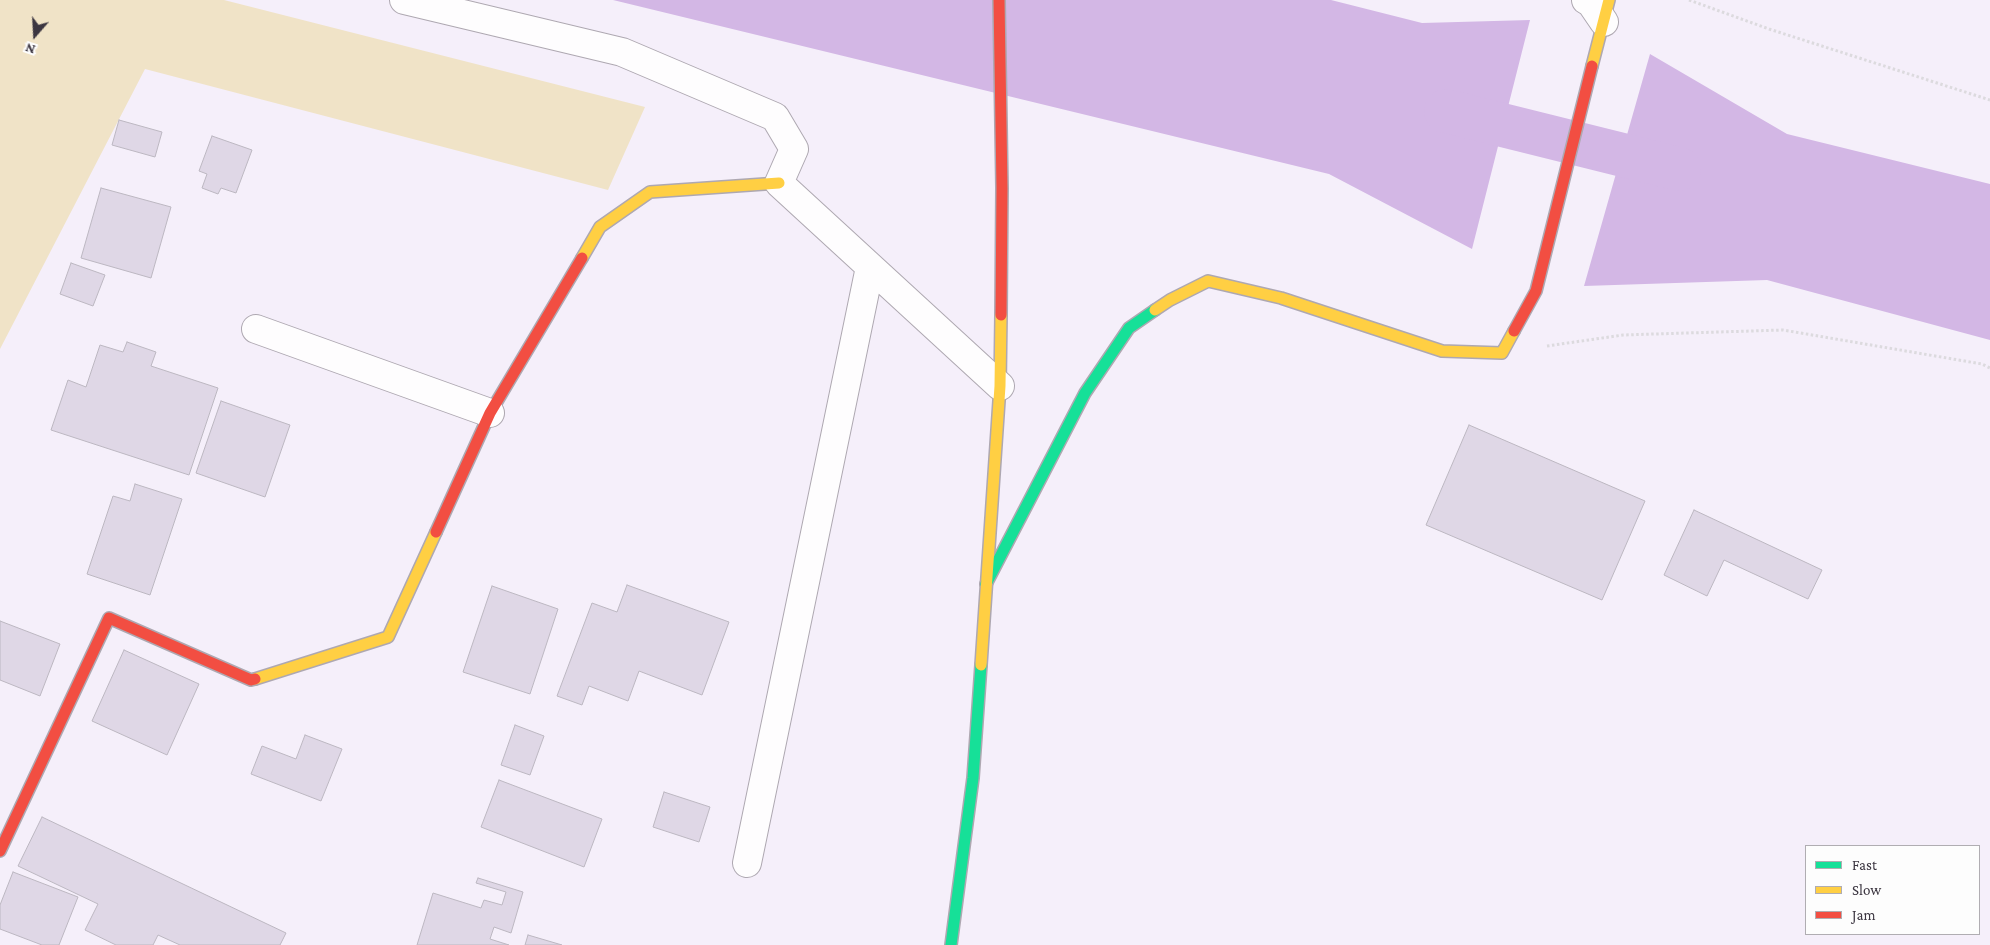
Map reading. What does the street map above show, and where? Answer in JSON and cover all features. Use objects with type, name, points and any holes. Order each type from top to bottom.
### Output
[{"type":"street","points":[[404,0],[622,52],[775,117],[794,149],[779,183]]},
{"type":"street","points":[[951,945],[973,778],[1000,386],[1002,188],[999,0]]},
{"type":"street","points":[[986,584],[1085,393],[1129,328],[1170,300],[1208,281],[1281,298],[1442,351],[1502,353],[1536,291],[1606,11],[1586,0]]},
{"type":"street","points":[[0,851],[108,618],[251,680],[388,637],[490,413],[600,226],[650,192],[779,183],[1000,386]]},
{"type":"street","points":[[748,863],[870,267]]},
{"type":"street","points":[[256,329],[490,413]]},
{"type":"path","points":[[1689,0],[1768,29],[1990,100]]},
{"type":"path","points":[[1502,353],[1623,335],[1783,330],[1982,364],[1990,368]]},
{"type":"shaded area","points":[[0,0],[224,0],[645,107],[608,190],[145,69],[0,349]]},
{"type":"shaded area","points":[[613,0],[1331,0],[1422,23],[1530,20],[1472,249],[1329,174]]},
{"type":"shaded area","points":[[1650,54],[1787,134],[1990,184],[1990,340],[1767,280],[1584,286]]},
{"type":"building","points":[[119,120],[162,132],[155,157],[112,145]]},
{"type":"building","points":[[212,136],[252,150],[236,193],[221,188],[218,194],[202,188],[207,174],[199,171]]},
{"type":"building","points":[[101,188],[171,207],[151,278],[81,258]]},
{"type":"building","points":[[71,263],[105,275],[93,306],[60,294]]},
{"type":"building","points":[[127,342],[156,352],[151,366],[218,388],[189,475],[51,430],[68,380],[86,387],[100,345],[123,352]]},
{"type":"building","points":[[221,401],[290,425],[265,497],[196,473]]},
{"type":"building","points":[[1469,425],[1645,501],[1602,600],[1426,525]]},
{"type":"building","points":[[135,484],[182,499],[150,595],[87,574],[113,496],[130,501]]},
{"type":"building","points":[[1694,510],[1822,570],[1808,599],[1724,560],[1707,596],[1664,575]]},
{"type":"building","points":[[627,585],[729,622],[702,695],[639,671],[628,701],[589,686],[582,705],[557,696],[592,603],[617,612]]},
{"type":"building","points":[[492,586],[558,609],[530,694],[463,672]]},
{"type":"building","points":[[0,621],[60,644],[40,696],[0,680]]},
{"type":"building","points":[[124,650],[199,684],[167,755],[92,721]]},
{"type":"building","points":[[515,725],[544,736],[530,775],[501,765]]},
{"type":"building","points":[[305,735],[342,749],[321,801],[251,774],[262,746],[296,759]]},
{"type":"building","points":[[499,780],[602,819],[584,867],[481,827]]},
{"type":"building","points":[[664,792],[710,807],[699,842],[653,827]]},
{"type":"building","points":[[42,817],[286,933],[280,945],[180,945],[158,935],[153,945],[116,945],[85,930],[98,904],[18,866]]},
{"type":"building","points":[[13,872],[78,897],[59,945],[42,945],[0,929],[0,905]]},
{"type":"building","points":[[478,878],[523,892],[511,933],[494,927],[490,939],[509,945],[417,945],[433,893],[481,908],[484,900],[502,905],[506,892],[476,883]]},
{"type":"building","points":[[528,935],[562,945],[525,945]]},
{"type":"waterway","points":[[1446,111],[1679,169]]},
{"type":"traffic: fast","points":[[986,584],[1085,393],[1129,328],[1155,310]]},
{"type":"traffic: fast","points":[[951,945],[973,778],[981,665]]},
{"type":"traffic: slow","points":[[1592,66],[1609,0]]},
{"type":"traffic: slow","points":[[582,258],[600,227],[650,192],[779,183]]},
{"type":"traffic: slow","points":[[1155,310],[1170,300],[1208,281],[1281,298],[1442,351],[1502,353],[1514,331]]},
{"type":"traffic: slow","points":[[981,665],[1000,386],[1001,315]]},
{"type":"traffic: slow","points":[[255,679],[388,637],[436,532]]},
{"type":"traffic: jam","points":[[999,0],[1002,188],[1001,315]]},
{"type":"traffic: jam","points":[[1514,331],[1536,291],[1592,66]]},
{"type":"traffic: jam","points":[[436,532],[490,413],[582,258]]},
{"type":"traffic: jam","points":[[0,851],[109,618],[251,680],[255,679]]}]
